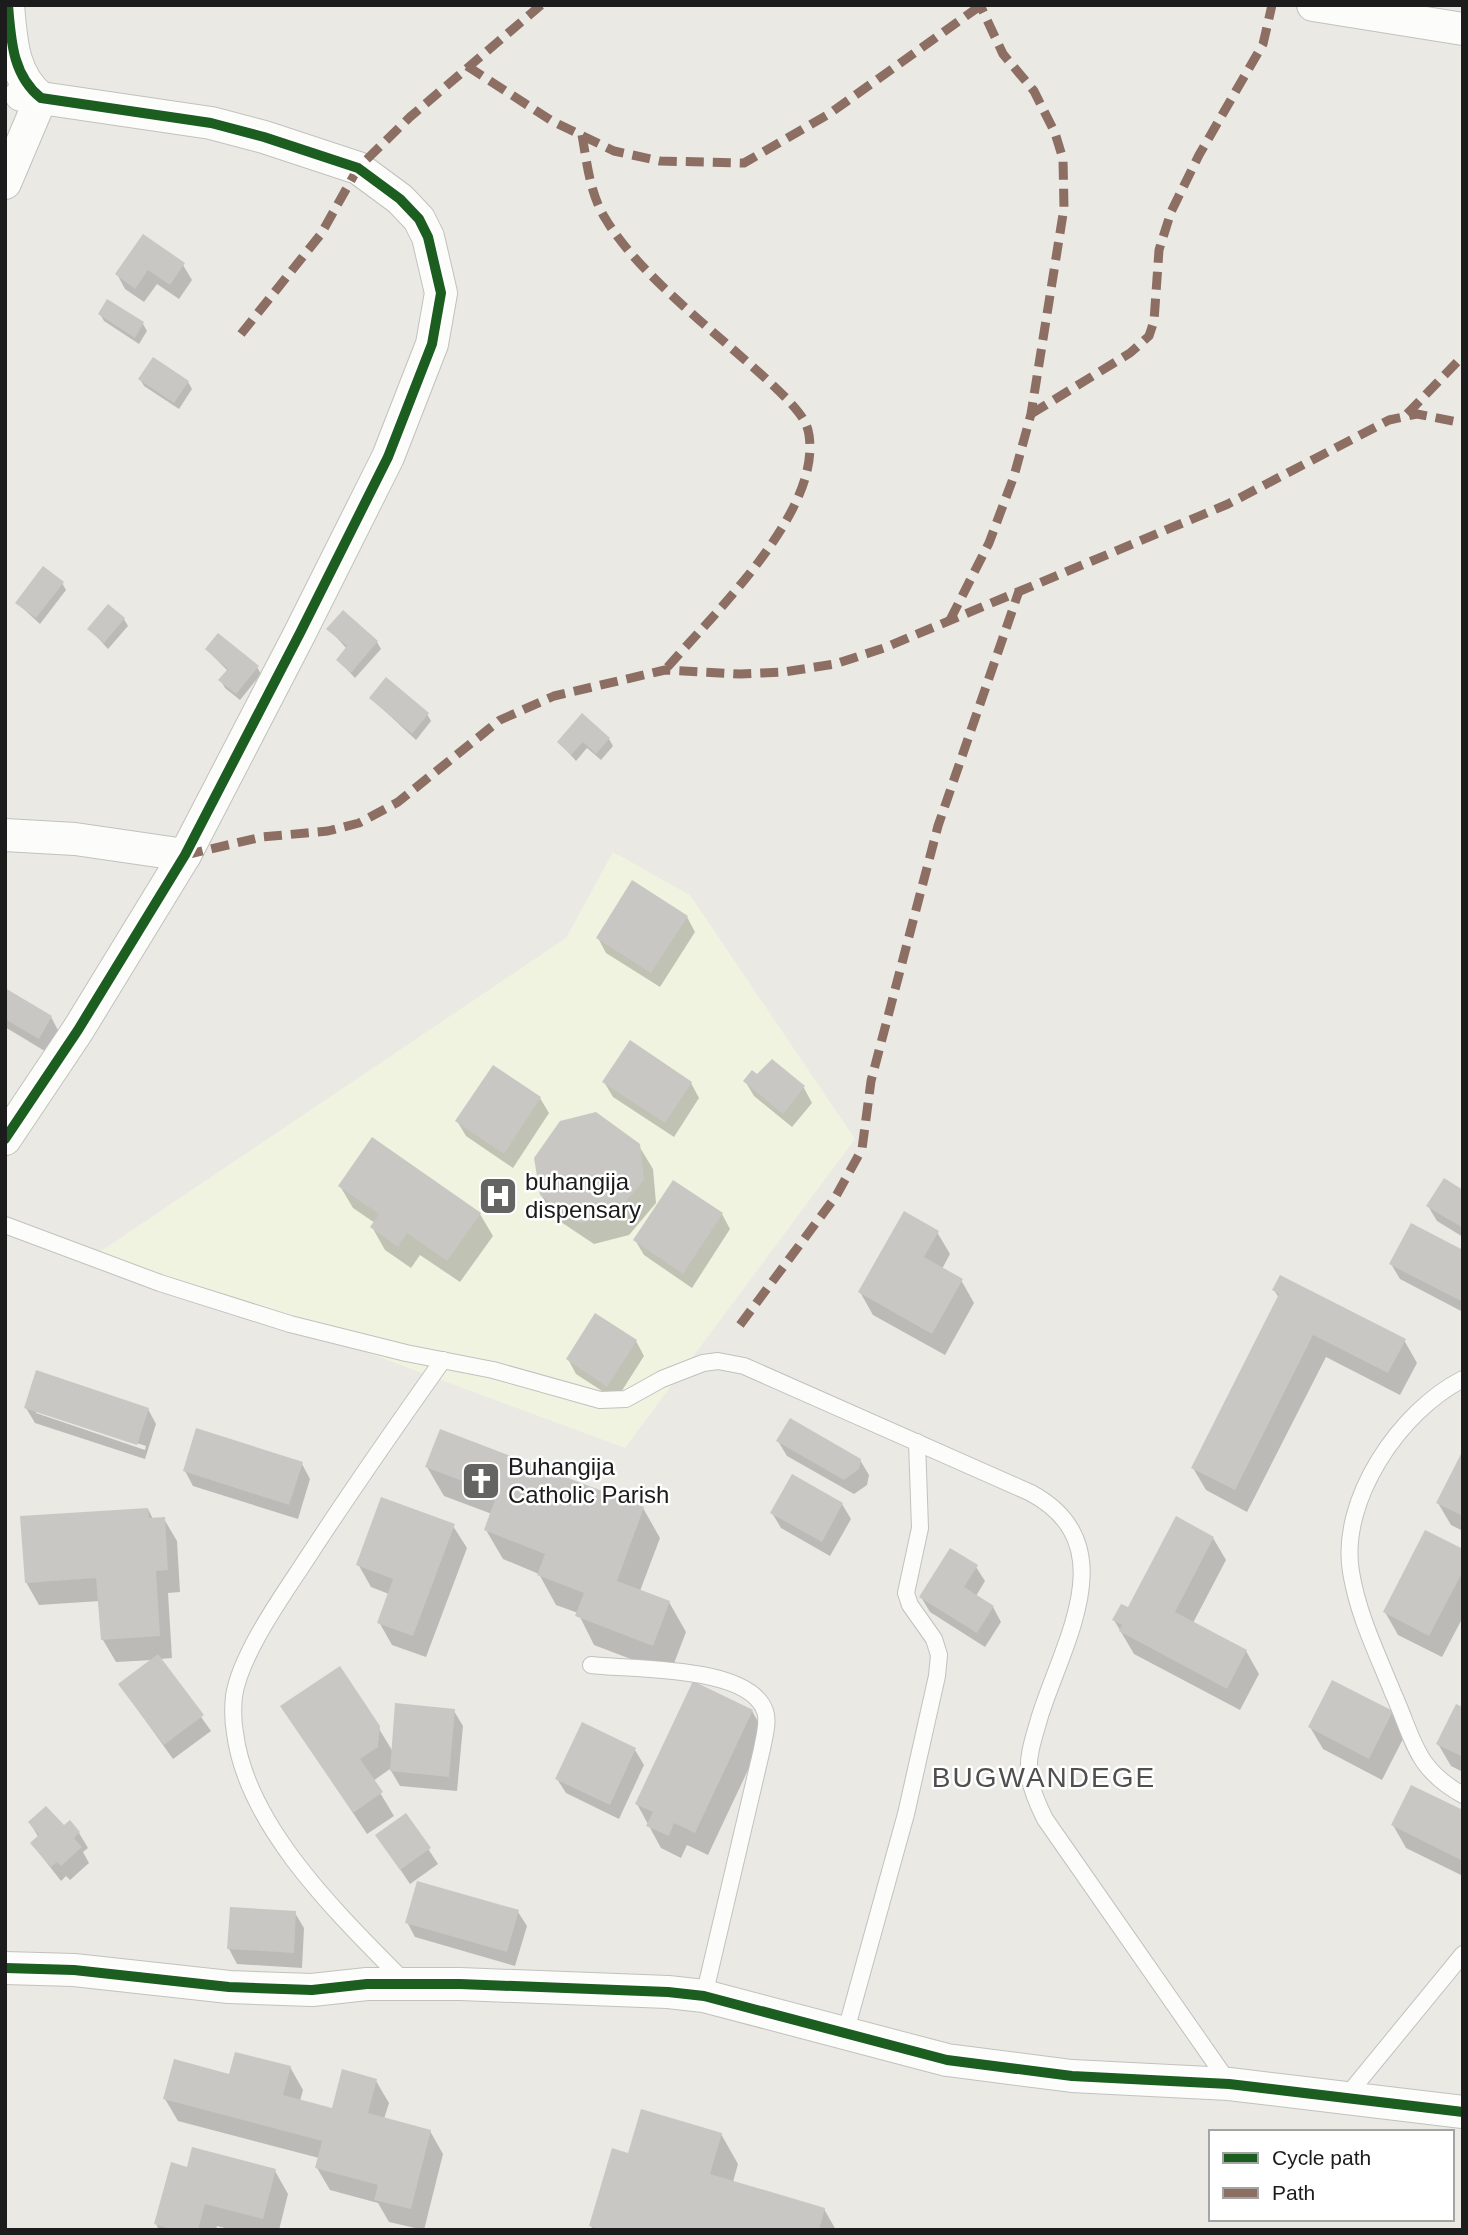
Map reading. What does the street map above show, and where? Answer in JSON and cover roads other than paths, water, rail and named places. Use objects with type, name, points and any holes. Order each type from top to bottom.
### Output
[{"type":"street","points":[[8,5],[19,72],[25,83],[41,98]]},
{"type":"street","points":[[1313,5],[1463,29]]},
{"type":"street","points":[[5,93],[211,123],[342,160],[378,181],[419,219],[428,237],[441,293],[432,344],[388,457],[185,855],[78,1030],[5,1139]]},
{"type":"street","points":[[5,183],[41,98]]},
{"type":"street","points":[[5,835],[75,839],[185,855]]},
{"type":"street","points":[[5,1968],[74,1970],[229,1987],[312,1990],[367,1984],[460,1984],[704,1996],[947,2060],[1072,2076],[1229,2084],[1463,2112]]},
{"type":"lane","points":[[5,1224],[160,1283],[303,1327],[545,1383],[608,1401],[626,1399],[662,1379],[703,1363],[727,1362],[778,1380],[1040,1498],[1064,1518],[1079,1539],[1082,1560],[1078,1606],[1034,1736],[1029,1766],[1031,1785],[1045,1819],[1229,2084]]},
{"type":"lane","points":[[410,1986],[344,1920],[276,1838],[247,1776],[234,1733],[234,1695],[268,1617],[344,1500],[443,1360]]},
{"type":"lane","points":[[1463,1379],[1417,1411],[1385,1450],[1366,1487],[1357,1516],[1351,1538],[1351,1569],[1361,1615],[1398,1703],[1413,1748],[1433,1775],[1463,1794]]},
{"type":"lane","points":[[845,2034],[906,1814],[937,1676],[939,1655],[933,1639],[910,1605],[906,1593],[920,1528],[917,1442]]},
{"type":"lane","points":[[591,1665],[698,1675],[727,1682],[748,1691],[759,1700],[764,1710],[762,1749],[704,1996]]},
{"type":"lane","points":[[1345,2098],[1463,1954]]},
{"type":"place","name":"buhangija dispensary","points":[[498,1196]]},
{"type":"place","name":"Buhangija Catholic Parish","points":[[481,1481]]},
{"type":"district","name":"BUGWANDEGE","points":[[1044,1777]]}]
